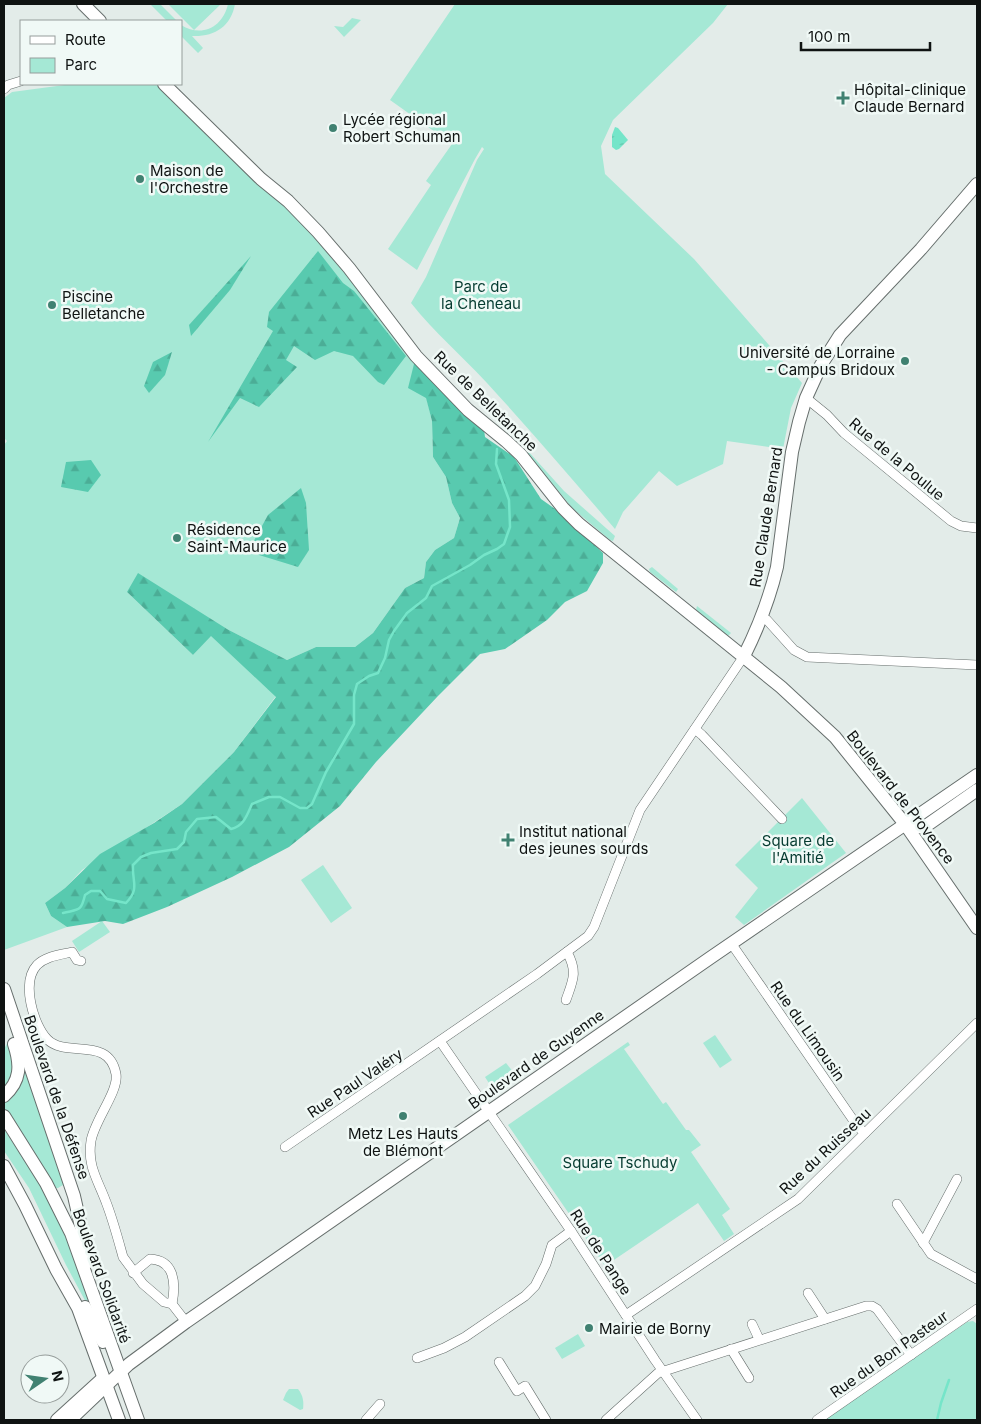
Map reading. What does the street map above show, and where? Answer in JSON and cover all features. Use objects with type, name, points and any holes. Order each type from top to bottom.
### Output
[{"type":"street","points":[[83,4],[99,20]]},
{"type":"street","points":[[4,88],[20,81]]},
{"type":"street","name":"Rue de Belletanche","points":[[165,85],[260,179],[288,201],[318,232],[349,268],[416,356],[468,410],[520,455],[564,508],[580,524],[744,656]]},
{"type":"street","name":"Rue Claude Bernard","points":[[440,1041],[584,940],[592,932],[640,810],[744,656],[762,618],[777,568],[792,452],[806,398],[821,365],[840,335],[926,243],[977,184]]},
{"type":"street","name":"Rue de la Poulue","points":[[806,398],[827,415],[844,433],[951,521],[960,526],[977,528]]},
{"type":"street","points":[[762,618],[767,620],[794,650],[807,657],[977,665]]},
{"type":"street","name":"Boulevard de Provence","points":[[744,656],[835,737],[905,824],[977,928]]},
{"type":"street","points":[[694,729],[702,734],[782,819]]},
{"type":"street","name":"Boulevard de Guyenne","points":[[112,1375],[731,943],[977,775]]},
{"type":"street","points":[[905,824],[923,828],[977,790]]},
{"type":"street","name":"Rue du Limousin","points":[[731,943],[858,1127],[865,1133]]},
{"type":"street","points":[[81,961],[77,960],[72,952],[50,957],[38,964],[32,972],[29,982],[30,1000],[36,1018],[48,1040],[65,1047],[97,1051],[105,1055],[114,1066],[117,1078],[116,1085],[93,1132],[91,1159],[95,1178],[106,1201],[123,1257],[133,1273],[164,1302],[172,1304],[186,1322]]},
{"type":"street","points":[[566,1000],[574,977],[573,963],[567,952]]},
{"type":"street","name":"Boulevard de la Défense","points":[[4,989],[74,1196],[96,1304]]},
{"type":"street","points":[[4,1006],[6,1020],[19,1059],[20,1071],[16,1083],[4,1096]]},
{"type":"street","name":"Rue du Ruisseau","points":[[626,1315],[798,1199],[977,1022]]},
{"type":"street","points":[[440,1041],[488,1112]]},
{"type":"street","name":"Rue Paul Valéry","points":[[285,1147],[440,1041]]},
{"type":"street","name":"Rue de Pange","points":[[488,1112],[571,1231],[662,1371],[697,1420]]},
{"type":"street","name":"Boulevard Solidarité","points":[[4,1116],[46,1183],[72,1233],[96,1304],[112,1375],[119,1420]]},
{"type":"street","name":"Boulevard Solidarité","points":[[4,1160],[23,1185],[62,1268],[102,1338],[112,1375],[128,1420]]},
{"type":"street","name":"Boulevard Solidarité","points":[[4,1166],[56,1269],[138,1420]]},
{"type":"street","points":[[923,1243],[956,1179]]},
{"type":"street","points":[[897,1204],[923,1243],[936,1258],[977,1279]]},
{"type":"street","points":[[417,1358],[444,1348],[465,1337],[521,1300],[535,1286],[546,1264],[552,1245],[571,1231]]},
{"type":"street","points":[[133,1273],[150,1259],[160,1259],[168,1266],[173,1276],[174,1293],[172,1304]]},
{"type":"street","points":[[808,1293],[826,1318]]},
{"type":"street","points":[[606,1420],[654,1375],[662,1371],[866,1306],[875,1307],[911,1355]]},
{"type":"street","name":"Rue du Bon Pasteur","points":[[817,1420],[976,1312]]},
{"type":"street","points":[[752,1324],[759,1339]]},
{"type":"street","points":[[730,1349],[750,1378]]},
{"type":"street","points":[[499,1362],[516,1391],[525,1386],[546,1420]]},
{"type":"street","points":[[57,1420],[112,1375]]},
{"type":"street","points":[[70,1420],[112,1375]]},
{"type":"street","points":[[366,1420],[380,1404]]},
{"type":"street","name":"Rue de Pange","points":[[688,1408],[692,1420]]},
{"type":"green space","points":[[150,4],[160,4],[176,20],[166,20]]},
{"type":"green space","points":[[168,4],[221,4],[194,30]]},
{"type":"green space","points":[[228,4],[235,4],[230,19],[220,29],[207,35],[192,36],[203,48],[198,53],[182,37],[182,26],[189,29],[204,30],[222,19]]},
{"type":"green space","name":"Parc de la Cheneau","points":[[455,4],[728,4],[713,23],[613,120],[601,146],[605,174],[694,259],[802,383],[791,408],[783,449],[727,441],[723,464],[677,486],[659,471],[623,512],[615,529],[478,373],[429,324],[411,303],[426,277],[477,160],[484,149],[482,147],[475,159],[417,270],[388,249],[431,185],[426,181],[452,144],[390,100]]},
{"type":"green space","points":[[352,18],[361,20],[344,37],[334,26],[343,27]]},
{"type":"green space","points":[[64,85],[165,85],[273,189],[416,356],[432,421],[433,457],[446,477],[452,503],[460,518],[454,538],[435,550],[426,562],[424,578],[405,588],[373,633],[355,647],[316,647],[287,660],[227,629],[127,592],[193,655],[211,635],[276,696],[234,752],[182,804],[82,870],[65,888],[45,903],[51,916],[67,927],[4,950],[4,445],[7,441],[4,438],[4,98],[12,92]]},
{"type":"green space","points":[[318,251],[343,283],[354,291],[406,356],[384,385],[378,382],[353,356],[334,351],[315,360],[294,346],[286,360],[297,367],[259,407],[240,398],[208,442],[273,331],[267,327],[269,312]]},
{"type":"green space","points":[[251,256],[230,290],[191,336],[189,325]]},
{"type":"green space","points":[[172,352],[165,375],[149,393],[144,386],[153,362]]},
{"type":"green space","points":[[416,356],[483,422],[485,437],[514,457],[541,499],[558,511],[603,553],[603,563],[587,591],[565,602],[547,620],[505,649],[480,654],[376,762],[340,806],[289,847],[232,877],[167,907],[123,924],[105,921],[67,927],[51,916],[45,903],[65,888],[100,854],[154,823],[182,804],[234,752],[276,697],[211,636],[193,655],[127,592],[138,573],[227,629],[287,660],[316,647],[355,647],[373,633],[405,588],[424,578],[426,562],[435,550],[454,538],[460,518],[452,503],[446,477],[433,457],[432,421],[426,398],[408,388]]},
{"type":"green space","points":[[528,451],[564,491],[615,536],[613,541],[572,508],[527,453]]},
{"type":"green space","points":[[91,460],[101,475],[88,492],[61,487],[66,462]]},
{"type":"green space","points":[[301,488],[306,503],[309,550],[298,567],[259,555],[251,546],[268,515]]},
{"type":"green space","points":[[652,567],[678,589],[676,592],[650,572],[649,569]]},
{"type":"green space","points":[[697,606],[731,633],[728,636],[696,610]]},
{"type":"green space","name":"Square de l'Amitié","points":[[802,798],[846,853],[744,925],[735,917],[758,888],[735,865]]},
{"type":"green space","points":[[323,865],[352,908],[331,923],[301,880]]},
{"type":"green space","points":[[102,921],[110,932],[79,952],[72,941]]},
{"type":"green space","points":[[715,1035],[732,1060],[720,1068],[703,1043]]},
{"type":"green space","points":[[9,1040],[14,1066],[4,1090],[4,1049]]},
{"type":"green space","name":"Square Tschudy","points":[[628,1042],[630,1045],[624,1049],[663,1104],[666,1102],[686,1130],[689,1130],[701,1145],[691,1152],[730,1209],[722,1215],[734,1234],[724,1241],[698,1203],[605,1266],[508,1125]]},
{"type":"green space","points":[[506,1063],[514,1073],[492,1088],[485,1077]]},
{"type":"green space","points":[[23,1065],[30,1071],[30,1085],[63,1181],[63,1185],[58,1188],[55,1188],[50,1182],[4,1108],[4,1100]]},
{"type":"green space","points":[[4,1129],[45,1192],[67,1236],[92,1308],[89,1308],[66,1265],[29,1188],[4,1151]]},
{"type":"green space","points":[[973,1321],[977,1324],[977,1420],[824,1420],[967,1322]]},
{"type":"green space","points":[[578,1334],[585,1346],[562,1359],[555,1348]]},
{"type":"green space","points":[[289,1389],[298,1389],[300,1391],[303,1399],[303,1409],[300,1410],[283,1400]]},
{"type":"water","points":[[615,127],[628,140],[616,150],[612,147],[612,135]]},
{"type":"waterway","points":[[63,913],[78,909],[85,895],[91,891],[100,891],[107,899],[126,903],[134,889],[133,865],[141,857],[151,853],[177,849],[184,842],[186,832],[197,819],[216,817],[231,829],[242,823],[252,804],[269,797],[280,797],[300,808],[307,808],[312,804],[326,772],[354,724],[354,695],[357,684],[369,676],[378,673],[385,658],[389,640],[407,613],[426,598],[432,586],[504,544],[510,527],[509,500],[496,464],[497,449]]},
{"type":"waterway","points":[[937,1420],[949,1380]]},
{"type":"place","name":"Hôpital-clinique Claude Bernard","points":[[843,98]]},
{"type":"place","name":"Lycée régional Robert Schuman","points":[[333,128]]},
{"type":"place","name":"Maison de l'Orchestre","points":[[140,179]]},
{"type":"place","name":"Piscine Belletanche","points":[[52,305]]},
{"type":"place","name":"Université de Lorraine - Campus Bridoux","points":[[905,361]]},
{"type":"place","name":"Résidence Saint-Maurice","points":[[177,538]]},
{"type":"place","name":"Institut national des jeunes sourds","points":[[508,840]]},
{"type":"place","name":"Metz Les Hauts de Blémont","points":[[403,1116]]},
{"type":"place","name":"Mairie de Borny","points":[[589,1328]]}]
